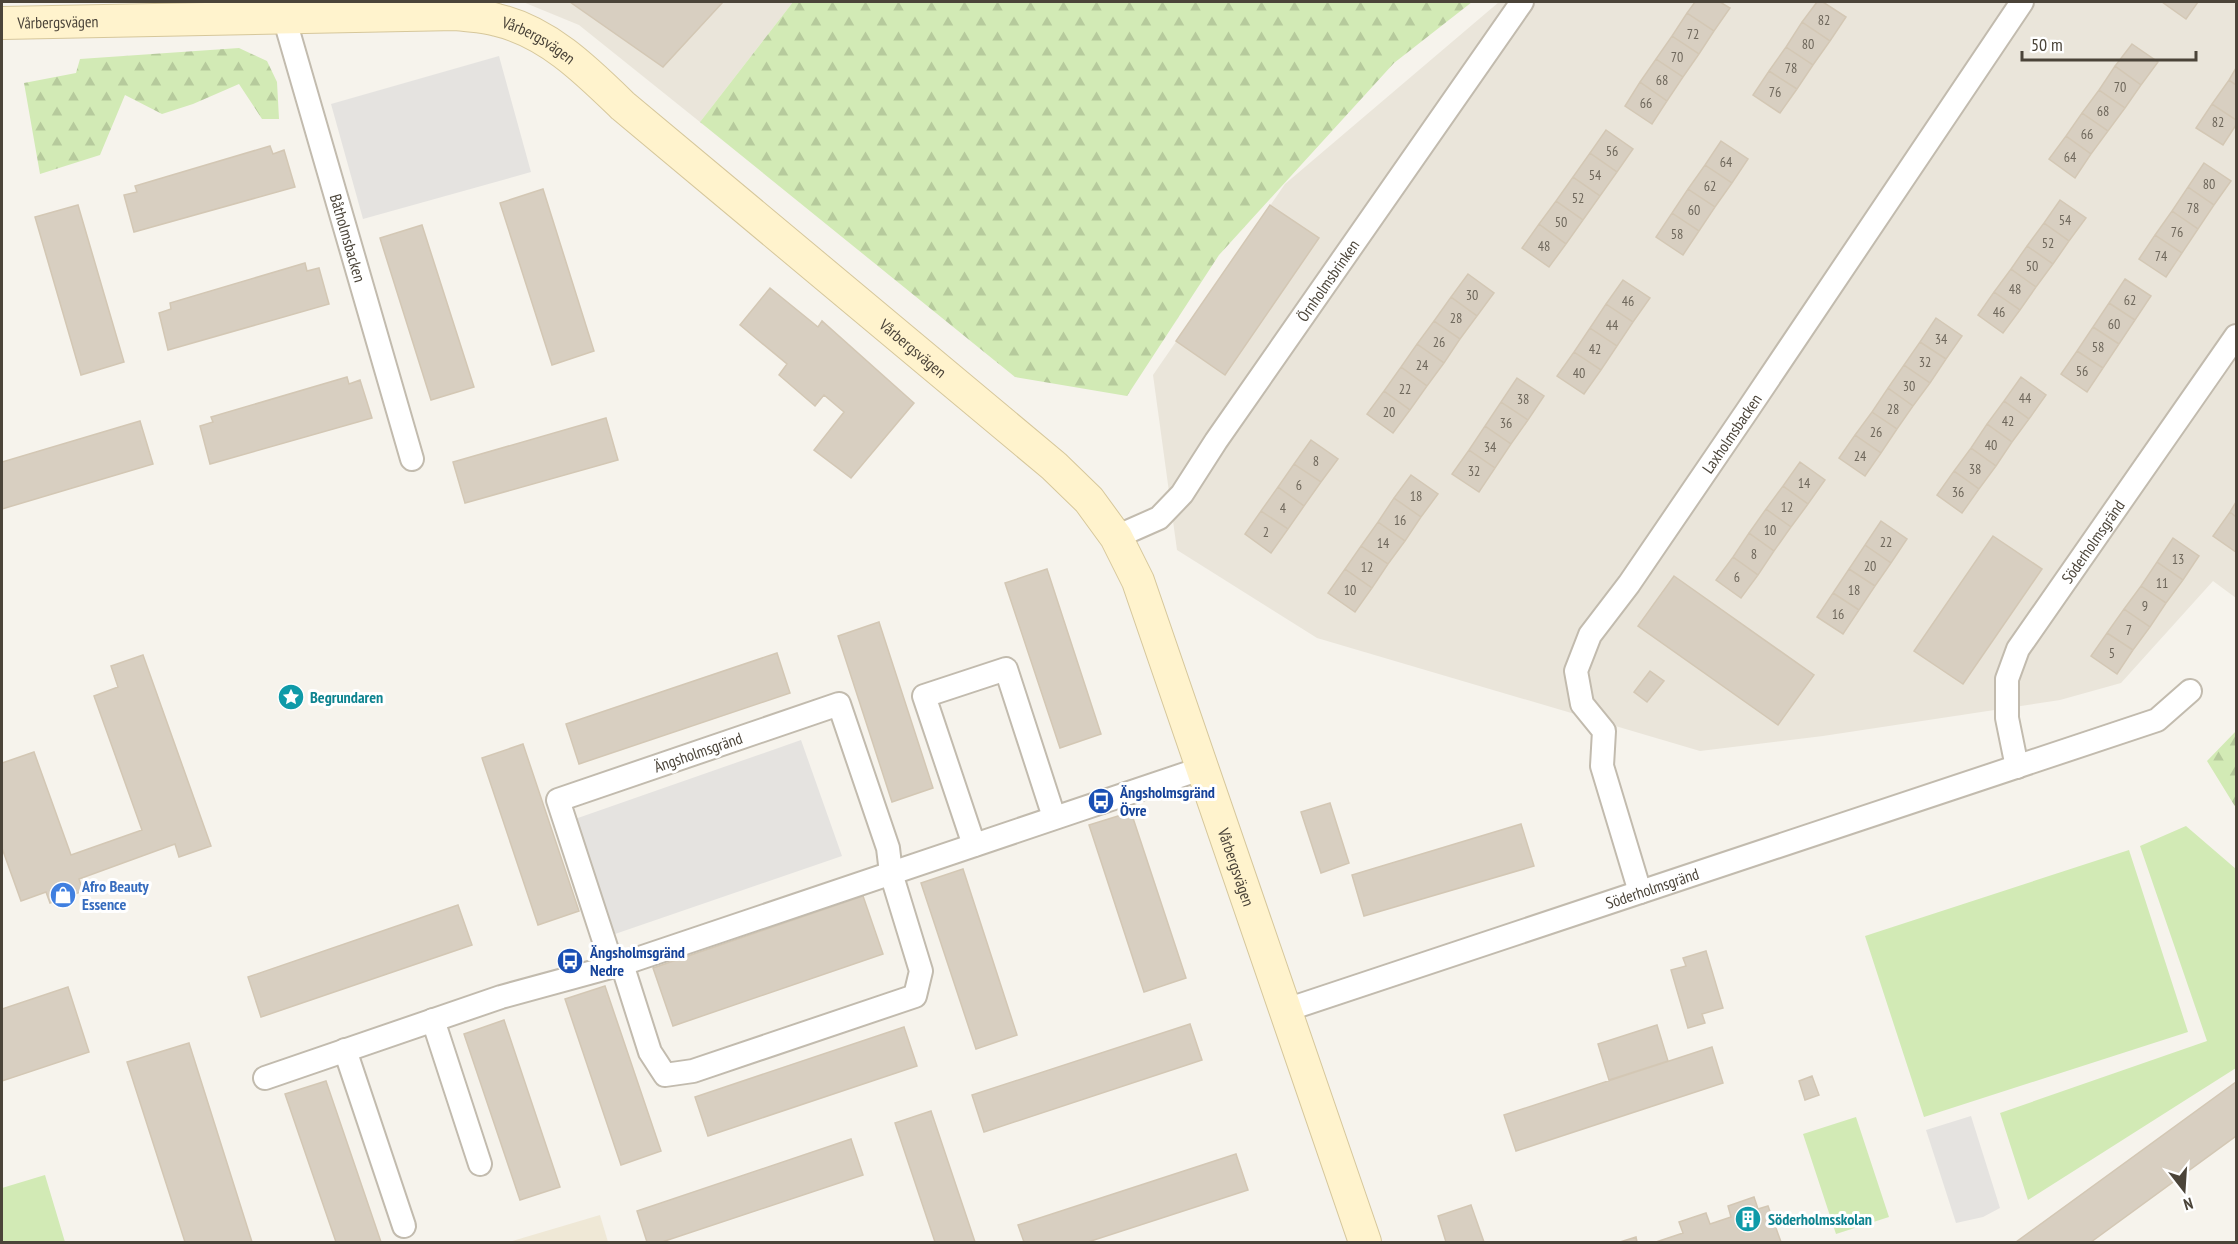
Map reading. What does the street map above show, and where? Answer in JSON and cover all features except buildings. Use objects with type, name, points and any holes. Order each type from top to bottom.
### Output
[{"type":"street","name":"Örnholmsbrinken","points":[[1116,537],[1159,518],[1182,494],[1222,431],[1522,2]]},
{"type":"street","name":"Laxholmsbacken","points":[[1640,892],[1602,766],[1604,731],[1582,704],[1576,671],[1590,635],[1629,584],[2022,2]]},
{"type":"street","name":"Vårbergsvägen","points":[[13,16],[284,17],[456,14],[500,10],[591,75],[623,106],[1054,466],[1089,500],[1116,537],[1138,581],[1365,1242]]},
{"type":"street","name":"Båtholmsbacken","points":[[284,17],[412,459]]},
{"type":"street","name":"Söderholmsgränd","points":[[2017,767],[2007,718],[2007,679],[2018,649],[2236,336]]},
{"type":"street","points":[[974,845],[924,696],[1006,669],[1054,817]]},
{"type":"street","name":"Söderholmsgränd","points":[[1286,1010],[2157,720],[2190,691]]},
{"type":"street","name":"Ängsholmsgränd","points":[[839,704],[888,848],[891,873],[921,971],[915,996],[693,1071],[665,1075],[650,1052],[622,964],[608,953],[558,800],[839,704]]},
{"type":"street","points":[[265,1078],[570,976],[622,964],[1203,768]]},
{"type":"street","points":[[433,1020],[480,1164]]},
{"type":"street","points":[[345,1050],[404,1226]]},
{"type":"shaded area","points":[[523,2],[793,2],[700,122],[579,25]]},
{"type":"shaded area","points":[[1499,2],[2236,2],[2236,598],[2213,581],[2121,683],[2060,700],[1823,736],[1700,751],[1317,638],[1177,550],[1153,375],[1285,184]]},
{"type":"shaded area","points":[[499,56],[531,172],[363,219],[331,104]]},
{"type":"shaded area","points":[[801,740],[842,856],[615,934],[575,819]]},
{"type":"shaded area","points":[[1971,1116],[2000,1208],[1983,1217],[1956,1223],[1926,1130]]},
{"type":"shaded area","points":[[600,1215],[608,1242],[509,1242]]},
{"type":"green space","points":[[793,2],[1472,2],[1394,63],[1219,255],[1127,396],[1015,377],[700,122]]},
{"type":"green space","points":[[239,48],[267,61],[277,82],[279,119],[262,119],[239,84],[193,104],[162,114],[125,95],[100,155],[40,174],[24,83],[76,73],[80,59]]},
{"type":"green space","points":[[2236,731],[2236,808],[2207,761]]},
{"type":"green space","points":[[2186,826],[2236,869],[2236,1068],[2028,1200],[2000,1113],[2207,1041],[2140,846]]},
{"type":"green space","points":[[2129,850],[2188,1032],[1924,1117],[1865,936]]},
{"type":"green space","points":[[1856,1117],[1889,1217],[1836,1234],[1803,1134]]},
{"type":"green space","points":[[45,1175],[65,1242],[2,1242],[2,1188]]},
{"type":"place","name":"Begrundaren","points":[[291,697]]},
{"type":"place","name":"Ängsholmsgränd Övre","points":[[1101,801]]},
{"type":"place","name":"Afro Beauty Essence","points":[[63,895]]},
{"type":"place","name":"Ängsholmsgränd Nedre","points":[[570,961]]},
{"type":"place","name":"Söderholmsskolan","points":[[1748,1219]]}]
